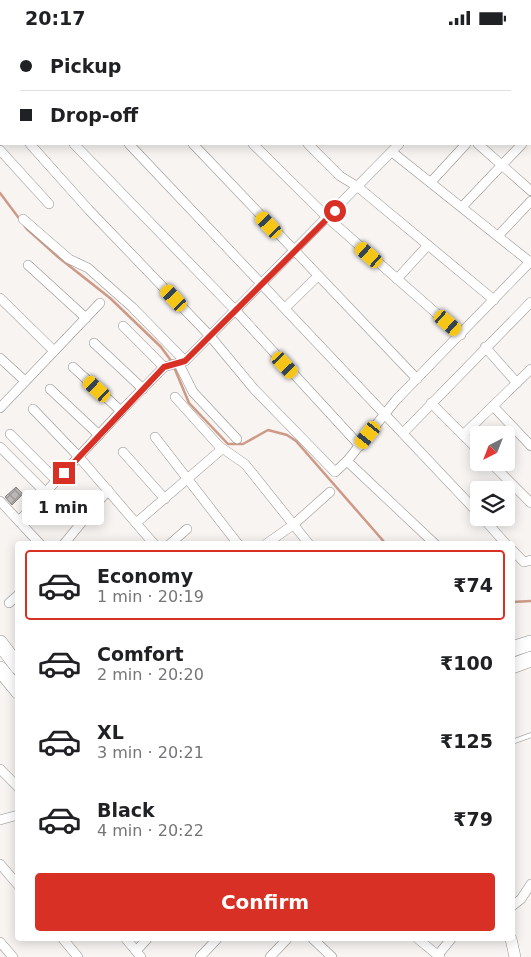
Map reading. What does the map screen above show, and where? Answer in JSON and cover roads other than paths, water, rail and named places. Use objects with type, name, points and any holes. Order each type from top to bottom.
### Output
[{"type":"main road","points":[[0,643],[15,663]]},
{"type":"main road","points":[[0,669],[15,687]]},
{"type":"street","points":[[31,145],[89,210],[210,336],[254,389],[334,472],[337,472],[347,461],[385,414],[417,379],[531,261],[392,152]]},
{"type":"street","points":[[75,145],[236,311],[360,446]]},
{"type":"street","points":[[130,145],[470,504]]},
{"type":"street","points":[[194,145],[417,379]]},
{"type":"street","points":[[254,145],[328,218],[461,335]]},
{"type":"street","points":[[309,145],[340,176],[358,187],[494,300]]},
{"type":"street","points":[[20,521],[143,389],[210,336],[399,145]]},
{"type":"street","points":[[431,182],[465,145]]},
{"type":"street","points":[[479,145],[531,191]]},
{"type":"street","points":[[462,207],[521,145]]},
{"type":"street","points":[[0,150],[49,204]]},
{"type":"street","points":[[498,236],[531,201]]},
{"type":"street","points":[[23,219],[69,259],[88,268],[132,307],[193,392],[237,439]]},
{"type":"street","points":[[397,279],[428,245]]},
{"type":"street","points":[[28,265],[86,318]]},
{"type":"street","points":[[285,307],[318,276]]},
{"type":"street","points":[[0,298],[54,351]]},
{"type":"street","points":[[0,408],[100,303]]},
{"type":"street","points":[[403,433],[485,347],[529,307]]},
{"type":"street","points":[[123,326],[175,365]]},
{"type":"street","points":[[94,343],[143,389]]},
{"type":"street","points":[[485,347],[517,383]]},
{"type":"street","points":[[0,358],[25,381]]},
{"type":"street","points":[[73,367],[121,411]]},
{"type":"street","points":[[463,435],[517,383],[529,374]]},
{"type":"street","points":[[50,389],[99,435]]},
{"type":"street","points":[[175,397],[222,449],[245,464],[307,541]]},
{"type":"street","points":[[431,403],[470,442]]},
{"type":"street","points":[[493,406],[531,446]]},
{"type":"street","points":[[33,409],[79,457],[151,541]]},
{"type":"street","points":[[10,434],[57,481]]},
{"type":"street","points":[[155,437],[236,541]]},
{"type":"street","points":[[0,447],[46,493]]},
{"type":"street","points":[[136,523],[222,449]]},
{"type":"street","points":[[123,451],[164,499]]},
{"type":"street","points":[[347,461],[432,541]]},
{"type":"street","points":[[499,471],[530,499]]},
{"type":"street","points":[[66,541],[108,490]]},
{"type":"street","points":[[270,541],[294,525],[330,492]]},
{"type":"street","points":[[0,501],[37,541]]},
{"type":"street","points":[[490,526],[503,541]]},
{"type":"street","points":[[173,541],[187,529]]},
{"type":"street","points":[[515,554],[524,562],[531,560]]},
{"type":"street","points":[[9,603],[15,598]]},
{"type":"street","points":[[518,644],[523,662]]},
{"type":"street","points":[[0,769],[15,784]]},
{"type":"street","points":[[0,820],[15,816]]},
{"type":"street","points":[[0,864],[15,882]]},
{"type":"street","points":[[515,904],[521,899],[531,884]]},
{"type":"street","points":[[65,941],[78,957]]},
{"type":"street","points":[[128,941],[138,954],[146,941]]},
{"type":"street","points":[[200,957],[215,941]]},
{"type":"street","points":[[270,957],[285,941]]},
{"type":"street","points":[[316,941],[332,957]]},
{"type":"street","points":[[420,941],[439,956],[450,941]]},
{"type":"street","points":[[511,941],[515,957]]},
{"type":"street","points":[[0,942],[13,957]]},
{"type":"lane","points":[[515,741],[531,735]]},
{"type":"waterway","points":[[0,193],[27,229],[58,257],[110,298],[161,347],[172,362]]},
{"type":"waterway","points":[[174,367],[189,403],[228,444],[243,444],[268,430],[287,435],[296,441],[383,541]]},
{"type":"waterway","points":[[515,602],[531,601]]}]
